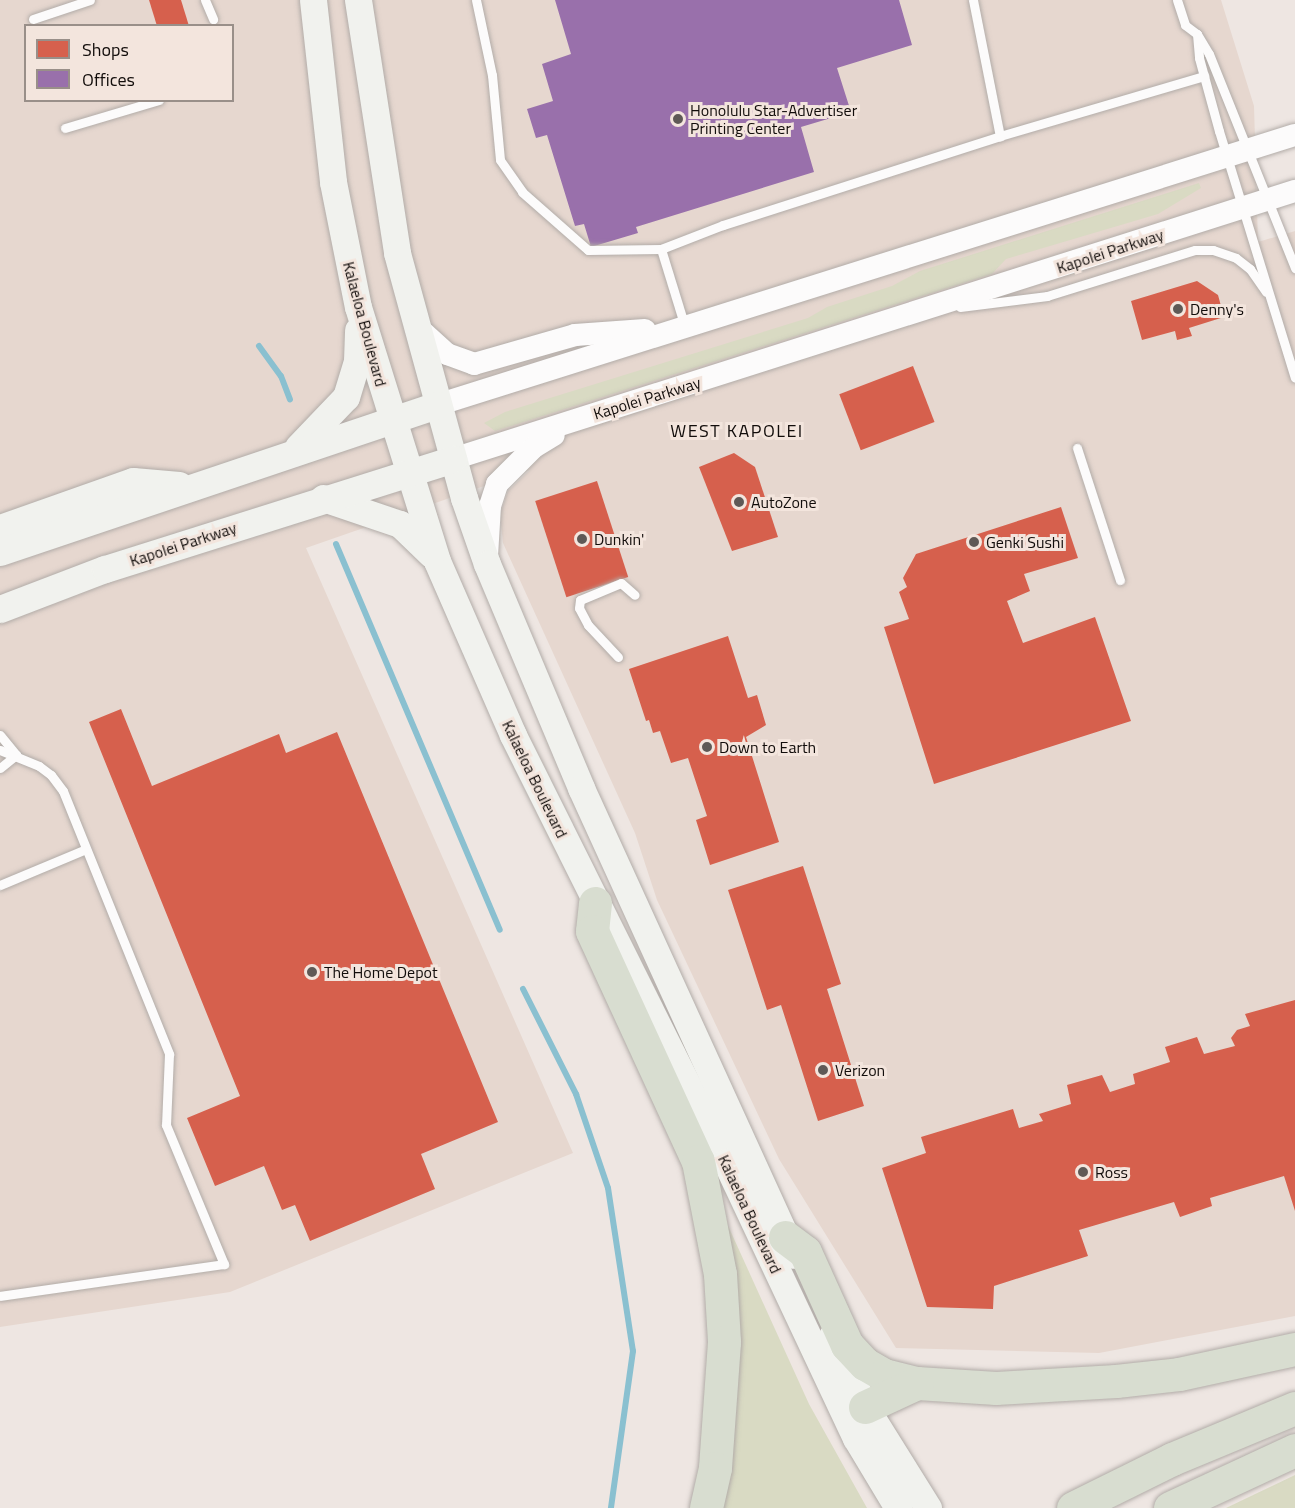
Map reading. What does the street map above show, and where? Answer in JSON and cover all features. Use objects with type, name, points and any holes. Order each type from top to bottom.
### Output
[{"type":"highway","points":[[595,903],[592,931],[698,1161],[720,1274],[723,1342],[715,1468],[706,1508]]},
{"type":"highway","points":[[785,1237],[805,1252],[853,1352],[884,1375],[917,1383],[996,1388],[1116,1381],[1179,1374],[1295,1349]]},
{"type":"highway","points":[[866,1407],[917,1383]]},
{"type":"highway","points":[[1073,1508],[1172,1459],[1295,1408]]},
{"type":"highway","points":[[1170,1508],[1295,1450]]},
{"type":"main road","name":"Kalaeloa Boulevard","points":[[313,0],[333,182],[358,307],[437,561],[513,735],[726,1162],[856,1438],[898,1508]]},
{"type":"main road","name":"Kalaeloa Boulevard","points":[[358,0],[382,172],[414,324],[453,459],[487,564],[581,788],[785,1237],[866,1407],[928,1508]]},
{"type":"main road","points":[[291,454],[337,410],[353,382],[358,307]]},
{"type":"main road","points":[[0,552],[189,486],[437,405]]},
{"type":"main road","name":"Kapolei Parkway","points":[[0,609],[105,569],[323,498],[453,459]]},
{"type":"main road","points":[[0,528],[133,481],[189,486]]},
{"type":"main road","points":[[323,498],[400,524],[437,561]]},
{"type":"street","points":[[437,405],[1295,135]]},
{"type":"street","name":"Kapolei Parkway","points":[[453,459],[1295,191]]},
{"type":"street","points":[[414,324],[447,354],[474,364],[575,336],[685,327]]},
{"type":"street","points":[[487,564],[490,506],[497,484],[534,447],[584,417]]},
{"type":"lane","points":[[33,19],[90,0]]},
{"type":"lane","points":[[205,0],[213,19]]},
{"type":"lane","points":[[476,0],[492,75],[500,160],[522,192],[588,250],[661,249],[723,225],[1000,136],[1204,76]]},
{"type":"lane","points":[[973,0],[1000,136]]},
{"type":"lane","points":[[1177,0],[1185,25],[1197,34],[1209,54],[1250,149],[1295,268]]},
{"type":"lane","points":[[1197,34],[1204,76],[1241,209],[1295,378]]},
{"type":"lane","points":[[65,128],[152,102]]},
{"type":"lane","points":[[661,249],[685,327]]},
{"type":"lane","points":[[916,313],[1047,296],[1195,250],[1213,250],[1236,258],[1250,269],[1266,292]]},
{"type":"lane","points":[[1077,448],[1120,580]]},
{"type":"lane","points":[[618,657],[588,625],[579,608],[579,600],[621,583],[635,595]]},
{"type":"lane","points":[[0,735],[16,754]]},
{"type":"lane","points":[[0,750],[16,754],[51,775],[63,791],[169,1054],[166,1125],[224,1264],[0,1296]]},
{"type":"lane","points":[[0,768],[16,754]]},
{"type":"lane","points":[[0,885],[86,849]]},
{"type":"shaded area","points":[[0,0],[1221,0],[1254,106],[1258,242],[1295,231],[1295,1316],[1099,1353],[896,1348],[779,1159],[657,900],[635,833],[503,543],[500,514],[508,491],[530,470],[306,548],[573,1153],[230,1292],[0,1327]]},
{"type":"green space","points":[[1199,183],[1201,188],[1158,214],[1006,259],[992,274],[495,431],[484,423],[505,412],[808,318],[827,307],[892,286],[920,271]]},
{"type":"green space","points":[[715,1197],[809,1404],[867,1508],[711,1508]]},
{"type":"green space","points":[[1295,1475],[1295,1508],[1226,1508]]},
{"type":"building: Shops","points":[[149,0],[181,0],[188,24],[156,24]]},
{"type":"building: Shops","name":"Denny's","points":[[1197,281],[1218,295],[1224,317],[1189,328],[1192,336],[1177,340],[1175,331],[1142,340],[1131,301]]},
{"type":"building: Shops","points":[[913,366],[935,422],[861,450],[839,394]]},
{"type":"building: Shops","name":"AutoZone","points":[[734,453],[755,467],[778,537],[732,551],[699,467]]},
{"type":"building: Shops","name":"Dunkin'","points":[[597,481],[628,577],[566,597],[535,501]]},
{"type":"building: Shops","points":[[1061,507],[1078,558],[1024,574],[1030,591],[1007,601],[1023,643],[1095,617],[1131,721],[934,784],[884,627],[909,619],[899,592],[907,587],[903,578],[916,554]]},
{"type":"building: Shops","name":"Down to Earth","points":[[728,636],[748,698],[757,695],[766,725],[746,737],[779,842],[710,865],[696,820],[707,816],[688,758],[671,763],[660,731],[653,733],[649,720],[646,721],[629,669]]},
{"type":"building: Shops","name":"The Home Depot","points":[[121,709],[152,786],[279,734],[286,753],[337,732],[498,1122],[421,1154],[435,1189],[310,1241],[295,1205],[282,1210],[264,1166],[215,1186],[187,1118],[240,1096],[89,722]]},
{"type":"building: Shops","points":[[803,866],[841,984],[827,989],[864,1106],[818,1121],[781,1005],[767,1010],[728,890]]},
{"type":"building: Shops","name":"Ross","points":[[1295,1000],[1295,1211],[1284,1176],[1210,1198],[1212,1206],[1180,1217],[1174,1202],[1079,1230],[1088,1256],[994,1286],[993,1309],[927,1307],[882,1168],[926,1153],[921,1137],[1013,1109],[1019,1128],[1043,1121],[1039,1114],[1071,1104],[1067,1085],[1102,1075],[1110,1092],[1135,1084],[1133,1074],[1170,1062],[1165,1047],[1197,1037],[1204,1054],[1235,1046],[1231,1038],[1237,1030],[1250,1026],[1245,1014]]},
{"type":"building: Offices","name":"Honolulu Star-Advertiser Printing Center","points":[[555,0],[899,0],[912,45],[837,68],[851,112],[801,127],[814,172],[636,227],[638,233],[591,247],[584,224],[575,226],[547,135],[536,138],[527,109],[553,101],[542,64],[571,54]]},
{"type":"waterway","points":[[259,346],[281,376],[290,399]]},
{"type":"waterway","points":[[336,544],[500,930]]},
{"type":"waterway","points":[[523,989],[576,1094],[608,1188],[633,1351],[611,1508]]},
{"type":"place","name":"Honolulu Star-Advertiser Printing Center","points":[[678,119]]},
{"type":"place","name":"Denny's","points":[[1178,309]]},
{"type":"place","name":"AutoZone","points":[[739,502]]},
{"type":"place","name":"Dunkin'","points":[[582,539]]},
{"type":"place","name":"Genki Sushi","points":[[974,542]]},
{"type":"place","name":"Down to Earth","points":[[707,747]]},
{"type":"place","name":"The Home Depot","points":[[312,972]]},
{"type":"place","name":"Verizon","points":[[823,1070]]},
{"type":"place","name":"Ross","points":[[1083,1172]]},
{"type":"district","name":"WEST KAPOLEI","points":[[737,431]]}]
